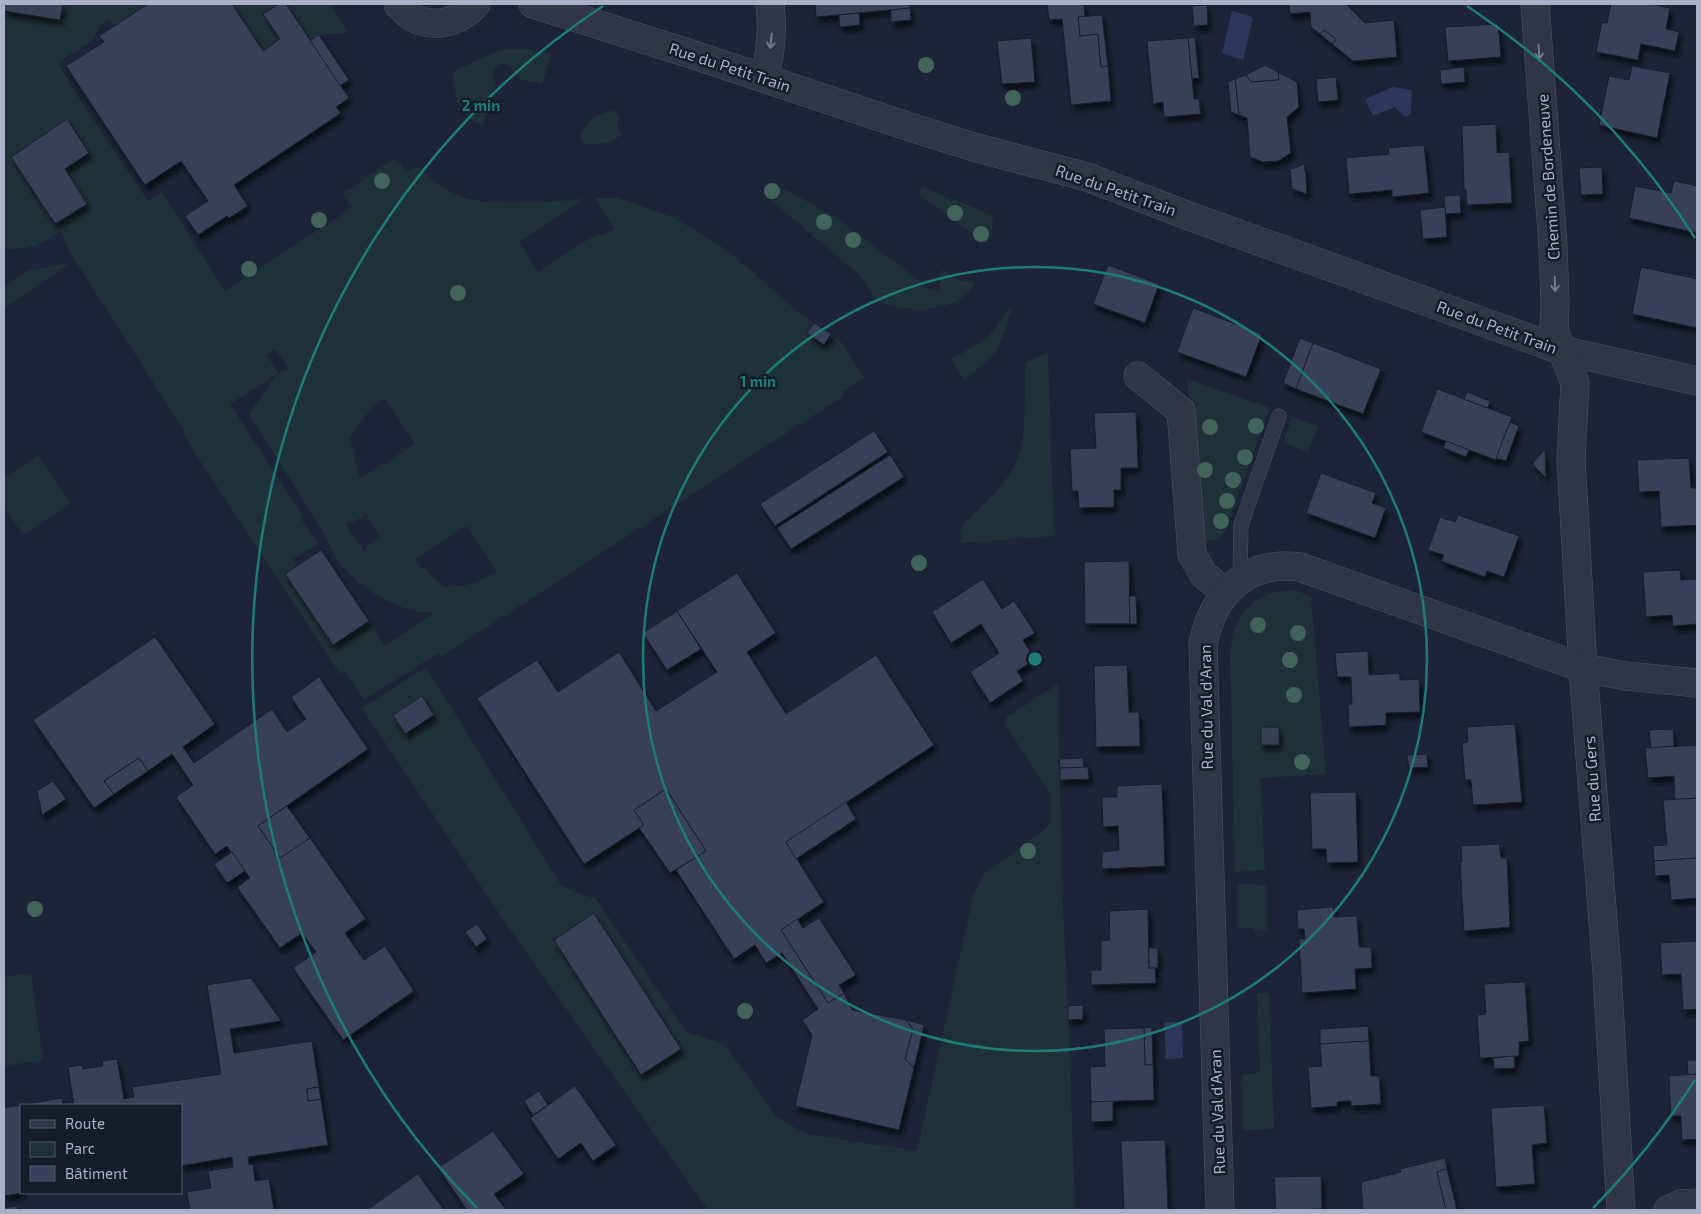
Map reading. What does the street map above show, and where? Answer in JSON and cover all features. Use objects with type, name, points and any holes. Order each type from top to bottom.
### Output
[{"type":"street","points":[[398,4],[410,16],[427,22],[442,23],[457,19],[470,12],[476,4]]},
{"type":"street","name":"Rue du Petit Train","points":[[533,4],[638,36],[931,134],[1087,177],[1189,216],[1561,350],[1697,381]]},
{"type":"street","points":[[764,78],[769,62],[771,37],[770,4]]},
{"type":"street","name":"Chemin de Bordeneuve","points":[[1535,4],[1553,246],[1554,330],[1561,350]]},
{"type":"street","name":"Rue du Gers","points":[[1561,350],[1575,383],[1571,459],[1583,668],[1607,972],[1621,1210]]},
{"type":"street","points":[[1138,376],[1181,410],[1192,554],[1204,574],[1233,586],[1266,568],[1281,566],[1300,568],[1583,668],[1626,676],[1697,683]]},
{"type":"street","name":"Rue du Val d'Aran","points":[[1220,1210],[1203,644],[1205,632],[1213,612],[1233,586]]},
{"type":"street","points":[[1668,1210],[1681,1204],[1697,1204]]},
{"type":"lane","points":[[1233,586],[1241,525],[1279,416]]},
{"type":"green space","points":[[63,4],[148,4],[114,26],[109,19],[99,27],[93,40],[58,63],[148,201],[162,192],[225,291],[352,208],[342,194],[392,160],[395,160],[401,163],[407,171],[418,167],[445,188],[469,199],[485,202],[536,203],[585,199],[519,242],[538,271],[589,239],[615,230],[595,198],[618,198],[675,218],[727,250],[802,315],[814,323],[808,333],[831,334],[842,343],[864,378],[842,392],[845,395],[441,657],[438,653],[364,700],[345,671],[340,674],[182,433],[185,432],[69,251],[61,232],[34,246],[4,249],[4,11],[60,20]],"holes":[[[275,349],[289,369],[278,373],[267,355]],[[277,374],[249,414],[322,530],[331,549],[349,574],[375,594],[414,611],[434,613],[384,646],[369,621],[333,645],[285,574],[297,566],[293,559],[318,544],[301,519],[301,513],[230,404]],[[385,398],[415,444],[360,479],[350,437],[366,416]],[[366,514],[380,536],[367,546],[366,553],[349,531],[346,522],[352,523]],[[467,526],[497,572],[467,585],[445,587],[414,560]]]},
{"type":"green space","points":[[232,4],[279,4],[263,15],[280,39],[263,51]]},
{"type":"green space","points":[[286,4],[331,4],[348,33],[319,35],[310,40]]},
{"type":"green space","points":[[504,49],[529,49],[551,55],[542,84],[518,79],[514,70],[507,65],[503,64],[496,67],[493,72],[494,85],[490,107],[483,126],[467,116],[462,110],[457,98],[452,72]]},
{"type":"green space","points":[[613,110],[619,116],[617,128],[622,134],[610,143],[587,144],[582,142],[580,137],[582,131],[589,122],[597,116]]},
{"type":"green space","points":[[772,183],[845,224],[930,291],[940,291],[940,273],[942,270],[962,281],[972,282],[974,286],[955,302],[928,309],[900,308],[876,300],[863,278],[766,196]]},
{"type":"green space","points":[[922,187],[993,215],[992,231],[987,244],[920,195]]},
{"type":"green space","points":[[70,263],[4,308],[4,289],[12,281],[29,270]]},
{"type":"green space","points":[[1013,304],[1004,334],[996,352],[964,381],[951,360],[989,336]]},
{"type":"green space","points":[[1048,352],[1054,536],[961,543],[963,523],[996,492],[1015,465],[1022,446],[1025,410],[1025,363]]},
{"type":"green space","points":[[1187,379],[1270,408],[1226,528],[1219,540],[1209,541],[1201,536]]},
{"type":"green space","points":[[1292,417],[1318,426],[1308,452],[1283,443]]},
{"type":"green space","points":[[38,455],[70,503],[23,535],[4,507],[4,478]]},
{"type":"green space","points":[[1296,590],[1311,597],[1326,774],[1260,778],[1265,870],[1235,872],[1230,654],[1233,632],[1242,613],[1255,601],[1274,592]]},
{"type":"green space","points":[[426,667],[561,885],[574,892],[596,899],[686,1032],[724,1044],[777,1117],[806,1134],[917,1151],[973,896],[984,874],[1051,823],[1051,795],[1005,724],[1007,717],[1058,684],[1062,890],[1075,1210],[708,1210],[509,928],[362,708]]},
{"type":"green space","points":[[1238,883],[1266,885],[1267,931],[1255,931],[1253,928],[1238,928]]},
{"type":"green space","points":[[31,973],[43,1060],[4,1066],[4,977]]},
{"type":"green space","points":[[1257,993],[1269,993],[1274,1129],[1243,1130],[1242,1075],[1260,1072]]},
{"type":"water","points":[[1232,11],[1253,17],[1243,60],[1222,53]]},
{"type":"water","points":[[1393,87],[1412,90],[1411,112],[1407,117],[1395,107],[1373,116],[1365,99]]},
{"type":"water","points":[[1164,1022],[1182,1022],[1183,1058],[1166,1059]]},
{"type":"building","points":[[4,4],[63,4],[60,20],[4,11]]},
{"type":"building","points":[[148,4],[232,4],[263,51],[280,39],[263,14],[279,4],[286,4],[349,98],[336,107],[341,113],[234,185],[248,206],[229,218],[227,216],[198,235],[185,216],[208,201],[181,161],[145,185],[66,66],[104,42],[99,36]]},
{"type":"building","points":[[815,4],[910,4],[910,8],[816,17]]},
{"type":"building","points":[[1047,4],[1084,4],[1085,17],[1078,17],[1080,36],[1098,34],[1101,67],[1108,66],[1111,101],[1071,105],[1062,19],[1049,20]]},
{"type":"building","points":[[1289,4],[1346,4],[1365,23],[1394,20],[1397,57],[1353,61],[1332,44],[1336,39],[1324,30],[1320,34],[1311,27],[1310,12],[1290,14]]},
{"type":"building","points":[[1611,4],[1651,4],[1670,8],[1666,29],[1679,32],[1675,51],[1641,44],[1638,60],[1596,52],[1602,22],[1607,23]]},
{"type":"building","points":[[1207,5],[1208,25],[1194,26],[1192,6]]},
{"type":"building","points":[[910,8],[911,20],[891,22],[891,10]]},
{"type":"building","points":[[859,13],[860,25],[840,27],[839,15]]},
{"type":"building","points":[[1102,15],[1108,66],[1101,67],[1098,34],[1080,36],[1078,17]]},
{"type":"building","points":[[1498,24],[1501,57],[1448,61],[1445,27]]},
{"type":"building","points":[[1324,30],[1336,39],[1332,44],[1320,34]]},
{"type":"building","points":[[319,35],[349,80],[340,86],[310,40]]},
{"type":"building","points":[[1195,37],[1199,78],[1192,79],[1188,38]]},
{"type":"building","points":[[1031,38],[1035,82],[1002,84],[997,41]]},
{"type":"building","points":[[1188,38],[1194,99],[1199,99],[1201,114],[1164,117],[1163,102],[1153,104],[1147,41]]},
{"type":"building","points":[[1265,65],[1278,72],[1279,80],[1251,82],[1246,75]]},
{"type":"building","points":[[1632,66],[1670,73],[1657,138],[1599,125],[1609,76],[1629,80]]},
{"type":"building","points":[[1464,67],[1465,82],[1441,84],[1440,70]]},
{"type":"building","points":[[1278,72],[1297,82],[1299,107],[1287,117],[1291,153],[1278,161],[1263,162],[1250,157],[1247,118],[1239,115],[1235,79],[1246,75],[1251,82],[1279,80]]},
{"type":"building","points":[[1336,77],[1338,100],[1318,102],[1316,79]]},
{"type":"building","points":[[1235,79],[1239,115],[1231,112],[1228,82]]},
{"type":"building","points":[[67,119],[89,153],[65,169],[87,204],[55,224],[11,157]]},
{"type":"building","points":[[1496,124],[1497,153],[1509,152],[1512,203],[1467,205],[1466,189],[1464,189],[1462,126]]},
{"type":"building","points":[[1424,145],[1429,193],[1392,197],[1392,190],[1349,194],[1346,158],[1389,154],[1388,148]]},
{"type":"building","points":[[1304,164],[1307,194],[1292,189],[1290,170]]},
{"type":"building","points":[[1602,167],[1603,194],[1581,195],[1579,168]]},
{"type":"building","points":[[1674,181],[1697,186],[1697,233],[1629,218],[1635,186],[1671,193]]},
{"type":"building","points":[[1460,195],[1461,213],[1445,214],[1444,196]]},
{"type":"building","points":[[1445,207],[1447,237],[1423,239],[1420,210]]},
{"type":"building","points":[[1108,265],[1159,284],[1145,323],[1093,304]]},
{"type":"building","points":[[1641,267],[1697,279],[1697,328],[1632,314]]},
{"type":"building","points":[[1193,308],[1262,334],[1246,377],[1177,352]]},
{"type":"building","points":[[814,323],[831,334],[824,345],[807,333]]},
{"type":"building","points":[[1300,338],[1313,343],[1296,389],[1283,383]]},
{"type":"building","points":[[1313,343],[1381,369],[1363,414],[1296,389]]},
{"type":"building","points":[[1437,389],[1512,417],[1496,460],[1421,432]]},
{"type":"building","points":[[1467,392],[1490,401],[1488,408],[1464,399]]},
{"type":"building","points":[[1136,412],[1138,468],[1121,468],[1121,490],[1114,490],[1114,507],[1079,508],[1078,491],[1072,491],[1070,449],[1096,448],[1094,413]]},
{"type":"building","points":[[1510,422],[1519,426],[1506,461],[1496,458]]},
{"type":"building","points":[[874,431],[888,452],[775,526],[760,504]]},
{"type":"building","points":[[1446,441],[1469,450],[1466,457],[1443,448]]},
{"type":"building","points":[[1545,449],[1546,478],[1532,464]]},
{"type":"building","points":[[890,455],[904,477],[791,549],[777,528]]},
{"type":"building","points":[[1689,458],[1691,488],[1697,488],[1697,525],[1661,527],[1659,491],[1639,492],[1637,460]]},
{"type":"building","points":[[1321,473],[1376,493],[1372,503],[1386,508],[1375,538],[1306,513]]},
{"type":"building","points":[[1458,515],[1519,536],[1504,577],[1487,571],[1485,577],[1441,561],[1444,555],[1428,550],[1440,517],[1455,522]]},
{"type":"building","points":[[321,550],[369,621],[333,645],[285,574]]},
{"type":"building","points":[[1129,561],[1130,624],[1085,624],[1084,562]]},
{"type":"building","points":[[1680,570],[1681,580],[1697,579],[1697,624],[1673,626],[1672,615],[1646,617],[1643,572]]},
{"type":"building","points":[[737,573],[776,633],[747,652],[786,714],[876,655],[934,745],[786,842],[824,902],[781,930],[828,1003],[844,993],[852,1010],[906,1020],[913,1029],[905,1059],[914,1068],[899,1130],[795,1106],[812,1035],[802,1020],[818,1009],[782,953],[766,963],[755,945],[734,959],[676,870],[706,851],[666,789],[634,810],[644,825],[584,864],[477,698],[537,660],[558,692],[619,652],[656,711],[717,672],[677,611]]},
{"type":"building","points":[[983,579],[1002,609],[1014,601],[1035,633],[1023,640],[1035,660],[1017,671],[1023,681],[990,703],[970,672],[999,653],[981,624],[951,643],[932,612]]},
{"type":"building","points":[[1129,596],[1136,596],[1137,624],[1130,624]]},
{"type":"building","points":[[677,611],[701,649],[667,670],[643,633]]},
{"type":"building","points":[[155,637],[215,724],[183,747],[194,763],[272,709],[287,732],[306,719],[291,697],[319,677],[368,749],[258,826],[280,858],[310,838],[366,919],[345,933],[364,960],[385,946],[414,991],[343,1040],[293,968],[316,952],[302,933],[280,948],[237,887],[250,878],[227,846],[215,854],[176,797],[193,785],[172,754],[148,771],[139,758],[104,781],[114,794],[94,808],[33,720]]},
{"type":"building","points":[[1368,651],[1369,675],[1400,673],[1400,680],[1419,679],[1420,712],[1386,713],[1386,725],[1349,727],[1348,704],[1352,704],[1351,677],[1337,677],[1335,653]]},
{"type":"building","points":[[1127,665],[1129,712],[1139,712],[1140,746],[1096,747],[1094,666]]},
{"type":"building","points":[[422,696],[434,715],[405,734],[393,715]]},
{"type":"building","points":[[1515,724],[1522,802],[1473,805],[1471,780],[1465,780],[1462,743],[1468,742],[1467,727]]},
{"type":"building","points":[[1261,727],[1279,727],[1279,745],[1261,745]]},
{"type":"building","points":[[1673,729],[1674,746],[1651,748],[1649,730]]},
{"type":"building","points":[[1697,745],[1697,798],[1675,800],[1674,776],[1648,778],[1645,748]]},
{"type":"building","points":[[1427,754],[1428,767],[1409,768],[1407,755]]},
{"type":"building","points":[[139,758],[148,771],[114,794],[104,781]]},
{"type":"building","points":[[1083,758],[1084,767],[1060,768],[1059,759]]},
{"type":"building","points":[[1088,767],[1089,779],[1060,780],[1060,768]]},
{"type":"building","points":[[53,781],[66,799],[42,815],[37,791]]},
{"type":"building","points":[[1162,784],[1165,866],[1102,869],[1102,852],[1119,850],[1118,826],[1103,827],[1102,797],[1117,797],[1117,786]]},
{"type":"building","points":[[666,789],[706,851],[670,873],[639,828],[644,825],[634,810]]},
{"type":"building","points":[[1356,792],[1358,862],[1327,863],[1326,849],[1312,849],[1310,793]]},
{"type":"building","points":[[1697,798],[1697,858],[1654,861],[1653,846],[1667,845],[1663,800]]},
{"type":"building","points":[[846,802],[856,819],[796,859],[786,842]]},
{"type":"building","points":[[287,806],[310,838],[280,858],[258,826]]},
{"type":"building","points":[[1499,844],[1501,858],[1507,858],[1510,927],[1464,931],[1460,862],[1462,862],[1461,846]]},
{"type":"building","points":[[232,852],[245,871],[227,883],[214,864]]},
{"type":"building","points":[[1697,858],[1697,898],[1671,900],[1669,875],[1655,876],[1654,861]]},
{"type":"building","points":[[1333,907],[1334,917],[1357,916],[1359,947],[1371,947],[1372,968],[1355,969],[1356,989],[1302,993],[1299,939],[1305,939],[1304,929],[1298,929],[1297,910]]},
{"type":"building","points":[[1148,909],[1149,968],[1155,967],[1156,983],[1091,985],[1091,970],[1101,970],[1101,941],[1110,940],[1109,911]]},
{"type":"building","points":[[594,913],[681,1049],[641,1075],[554,940]]},
{"type":"building","points":[[819,918],[856,975],[839,985],[844,993],[828,1003],[781,930],[797,919],[803,928]]},
{"type":"building","points":[[477,924],[487,939],[476,947],[465,932]]},
{"type":"building","points":[[1697,941],[1697,1009],[1683,1010],[1681,974],[1662,975],[1660,943]]},
{"type":"building","points":[[1149,948],[1158,948],[1158,968],[1149,968]]},
{"type":"building","points":[[251,978],[281,1021],[230,1029],[234,1053],[312,1041],[319,1087],[307,1089],[308,1101],[321,1099],[328,1145],[248,1157],[249,1165],[253,1164],[255,1181],[269,1179],[274,1210],[190,1210],[187,1192],[211,1188],[208,1171],[233,1167],[232,1157],[182,1166],[182,1104],[74,1104],[68,1067],[82,1065],[83,1069],[103,1066],[102,1061],[117,1059],[124,1099],[134,1097],[132,1087],[221,1074],[207,985]]},
{"type":"building","points":[[1525,982],[1529,1041],[1519,1042],[1519,1056],[1480,1058],[1477,1015],[1486,1014],[1484,984]]},
{"type":"building","points":[[1083,1005],[1083,1019],[1068,1020],[1068,1006]]},
{"type":"building","points":[[906,1020],[924,1025],[914,1068],[905,1059],[913,1029]]},
{"type":"building","points":[[1368,1026],[1369,1041],[1320,1044],[1320,1029]]},
{"type":"building","points":[[1152,1027],[1153,1065],[1145,1065],[1144,1028]]},
{"type":"building","points":[[1144,1028],[1145,1065],[1153,1065],[1154,1100],[1091,1102],[1090,1067],[1105,1066],[1104,1029]]},
{"type":"building","points":[[1369,1041],[1371,1076],[1379,1076],[1381,1104],[1351,1106],[1351,1101],[1344,1101],[1337,1102],[1337,1106],[1311,1108],[1308,1067],[1322,1066],[1320,1044]]},
{"type":"building","points":[[1514,1056],[1515,1068],[1494,1069],[1493,1058]]},
{"type":"building","points":[[1687,1060],[1697,1060],[1697,1074],[1688,1075]]},
{"type":"building","points":[[1697,1074],[1697,1139],[1682,1140],[1681,1116],[1671,1116],[1669,1076]]},
{"type":"building","points":[[575,1086],[616,1145],[593,1161],[581,1143],[558,1159],[530,1118]]},
{"type":"building","points":[[319,1087],[321,1099],[308,1101],[307,1089]]},
{"type":"building","points":[[539,1091],[548,1105],[533,1115],[524,1101]]},
{"type":"building","points":[[62,1098],[63,1104],[27,1104]]},
{"type":"building","points":[[1113,1101],[1113,1121],[1091,1122],[1091,1102]]},
{"type":"building","points":[[20,1105],[20,1193],[4,1196],[4,1108]]},
{"type":"building","points":[[1544,1105],[1547,1143],[1532,1145],[1535,1184],[1496,1187],[1491,1108]]},
{"type":"building","points":[[493,1131],[524,1174],[494,1194],[506,1210],[467,1210],[438,1168]]},
{"type":"building","points":[[1165,1140],[1168,1210],[1124,1210],[1121,1141]]},
{"type":"building","points":[[1445,1158],[1447,1169],[1437,1172],[1446,1210],[1363,1210],[1361,1182],[1401,1172],[1400,1169]]},
{"type":"building","points":[[1447,1169],[1457,1210],[1446,1210],[1437,1172]]},
{"type":"building","points":[[418,1174],[444,1210],[367,1210]]},
{"type":"building","points":[[1321,1176],[1322,1209],[1276,1210],[1274,1177]]},
{"type":"building","points":[[17,1206],[18,1210],[4,1210],[4,1208]]}]
